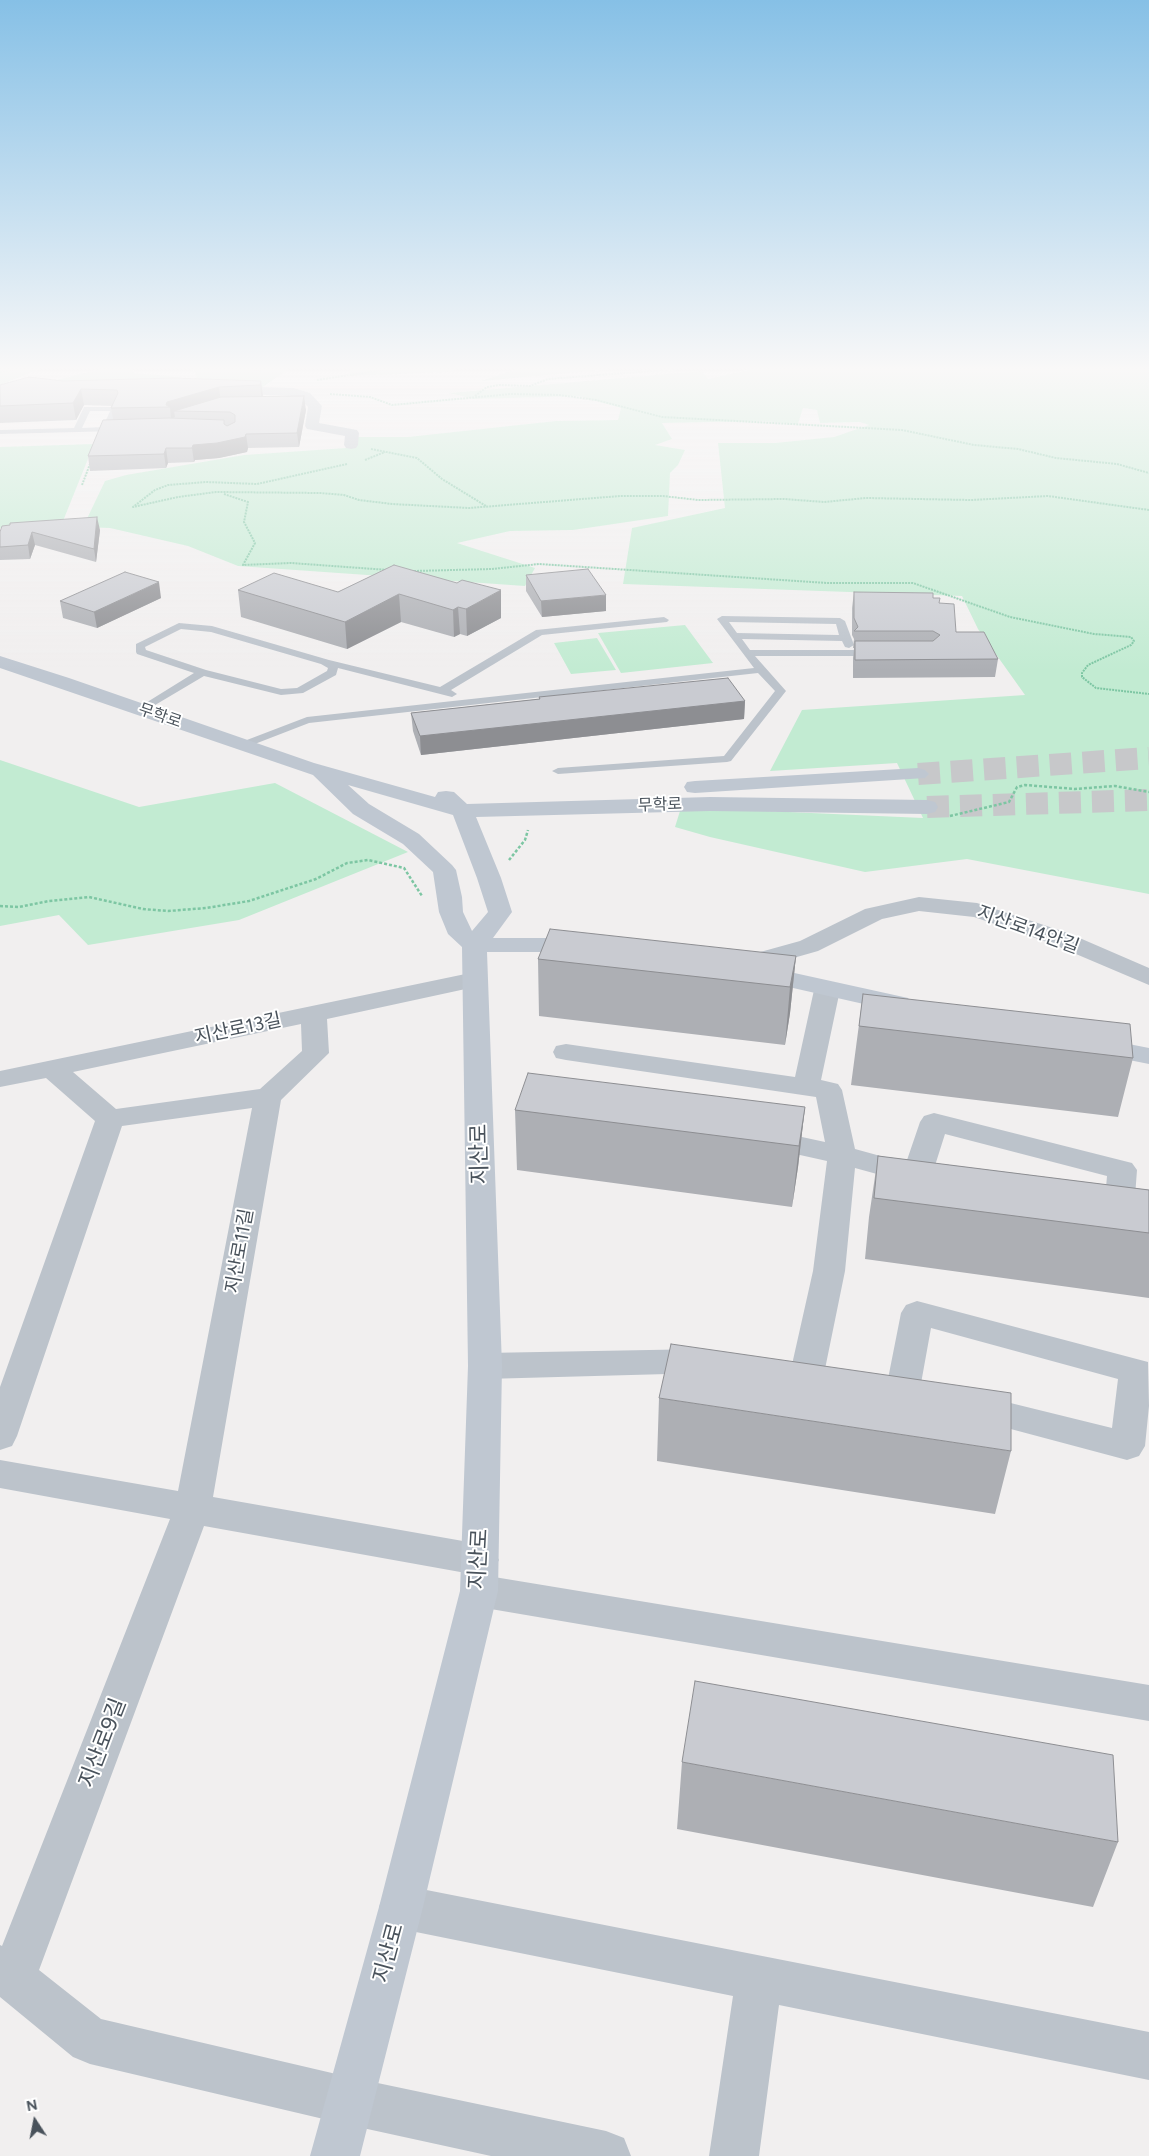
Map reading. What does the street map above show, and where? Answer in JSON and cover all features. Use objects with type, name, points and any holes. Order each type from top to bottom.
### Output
[{"type":"main road","name":"무학로","points":[[0,662],[320,771],[397,792],[454,804],[710,804],[927,808]]},
{"type":"main road","name":"무학로","points":[[320,771],[361,809],[411,838],[444,870],[450,896],[451,912]]},
{"type":"main road","name":"무학로","points":[[454,804],[469,798],[532,797],[918,774]]},
{"type":"main road","points":[[454,804],[489,878],[500,912],[474,962]]},
{"type":"main road","points":[[451,912],[474,962]]},
{"type":"main road","points":[[474,962],[605,946]]},
{"type":"main road","name":"지산로","points":[[335,2156],[401,1907],[480,1576],[485,1366],[474,962]]},
{"type":"main road","points":[[728,966],[827,990],[925,1010]]},
{"type":"main road","points":[[1071,1040],[1149,1056]]},
{"type":"street","name":"지산로14안길","points":[[728,966],[809,946],[874,914],[919,904],[977,910],[1059,938],[1149,977]]},
{"type":"street","name":"지산로13길","points":[[0,1079],[314,1013],[474,962]]},
{"type":"street","points":[[806,1087],[827,990]]},
{"type":"street","points":[[51,1068],[110,1118],[268,1097],[316,1053],[314,1013]]},
{"type":"street","points":[[566,1052],[828,1090],[842,1155],[829,1271],[808,1369]]},
{"type":"street","name":"지산로11길","points":[[193,1507],[268,1097]]},
{"type":"street","points":[[0,1436],[110,1118]]},
{"type":"street","points":[[917,1175],[934,1122],[1122,1170],[1118,1229],[1089,1221]]},
{"type":"street","points":[[738,1132],[842,1155],[946,1182]]},
{"type":"street","points":[[917,1313],[1136,1371],[1127,1446],[914,1392],[917,1313]]},
{"type":"street","points":[[485,1366],[732,1360]]},
{"type":"street","points":[[0,1474],[193,1507],[480,1576],[1149,1703]]},
{"type":"street","name":"지산로9길","points":[[193,1507],[6,1973],[90,2040],[349,2101],[606,2156]]},
{"type":"street","points":[[401,1907],[1149,2056]]},
{"type":"street","points":[[734,2156],[759,1978]]},
{"type":"lane","points":[[558,772],[727,759],[782,692],[747,653],[722,619],[840,621],[845,638],[854,653]]},
{"type":"lane","points":[[442,691],[540,632],[664,620]]},
{"type":"lane","points":[[325,662],[333,667],[332,673],[305,689],[291,692],[274,690],[202,672],[141,652],[140,646],[175,628],[190,626],[212,629],[325,662],[442,691],[473,702]]},
{"type":"lane","points":[[734,636],[845,638]]},
{"type":"lane","points":[[747,653],[883,653]]},
{"type":"lane","points":[[242,745],[307,720],[762,670]]},
{"type":"lane","points":[[141,709],[202,672]]},
{"type":"path","points":[[323,470],[272,482],[245,485],[206,482],[168,485],[155,490],[133,506],[216,492],[320,493],[344,495],[359,500],[408,505],[470,508],[620,496],[664,496],[698,500],[784,499],[824,502],[866,498],[971,500],[1048,496],[1149,510]]},
{"type":"path","points":[[431,470],[442,479],[487,506]]},
{"type":"path","points":[[216,492],[241,498],[248,502],[244,522],[255,542],[243,565],[291,564],[389,570]]},
{"type":"path","points":[[408,571],[452,571],[539,564],[827,583],[913,584],[1010,617],[1094,634],[1131,637],[1134,641],[1131,644],[1088,666],[1082,673],[1082,678],[1096,688],[1149,694]]},
{"type":"path","points":[[0,906],[19,907],[49,901],[89,897],[143,909],[168,911],[206,908],[249,901],[316,880],[347,864],[368,860],[404,868],[420,894],[451,912]]},
{"type":"green space","points":[[0,470],[84,470],[61,526],[0,528]]},
{"type":"green space","points":[[158,470],[673,470],[670,473],[668,516],[573,530],[510,531],[457,543],[535,568],[525,586],[238,566],[188,546],[110,528],[83,527],[105,481]]},
{"type":"green space","points":[[721,470],[1149,470],[1149,894],[967,859],[865,872],[710,837],[675,827],[680,811],[744,810],[923,818],[897,763],[770,771],[802,710],[1025,695],[978,629],[962,596],[623,584],[632,528],[725,508]]},
{"type":"green space","points":[[685,625],[713,663],[621,673],[598,633]]},
{"type":"green space","points":[[597,638],[616,670],[571,674],[554,643]]},
{"type":"green space","points":[[0,760],[139,807],[275,783],[408,852],[239,920],[88,945],[59,915],[0,926]]},
{"type":"building","points":[[97,517],[94,549],[32,532],[28,545],[0,547],[2,526],[10,525],[10,523]]},
{"type":"building","points":[[394,565],[457,583],[462,580],[501,590],[466,609],[458,607],[453,610],[399,594],[345,622],[238,590],[274,573],[338,592]]},
{"type":"building","points":[[588,569],[606,595],[541,601],[526,575]]},
{"type":"building","points":[[125,572],[159,582],[94,612],[60,601]]},
{"type":"building","points":[[854,592],[933,593],[933,598],[940,598],[939,603],[954,604],[956,632],[984,632],[998,659],[855,660],[855,641],[933,641],[940,635],[933,631],[854,631],[858,627],[854,618]]},
{"type":"building","points":[[728,678],[745,701],[420,736],[411,713],[540,699],[539,697]]},
{"type":"building","points":[[550,929],[796,956],[790,987],[538,959]]},
{"type":"building","points":[[863,994],[1130,1024],[1133,1058],[859,1026]]},
{"type":"building","points":[[528,1073],[805,1107],[799,1146],[515,1110]]},
{"type":"building","points":[[878,1156],[1149,1190],[1149,1233],[874,1198]]},
{"type":"building","points":[[671,1344],[1011,1393],[1011,1451],[659,1398]]},
{"type":"building","points":[[695,1681],[1113,1755],[1118,1842],[682,1762]]},
{"type":"tunnel","points":[[918,774],[1149,758]]},
{"type":"tunnel","points":[[927,807],[1149,800]]}]
